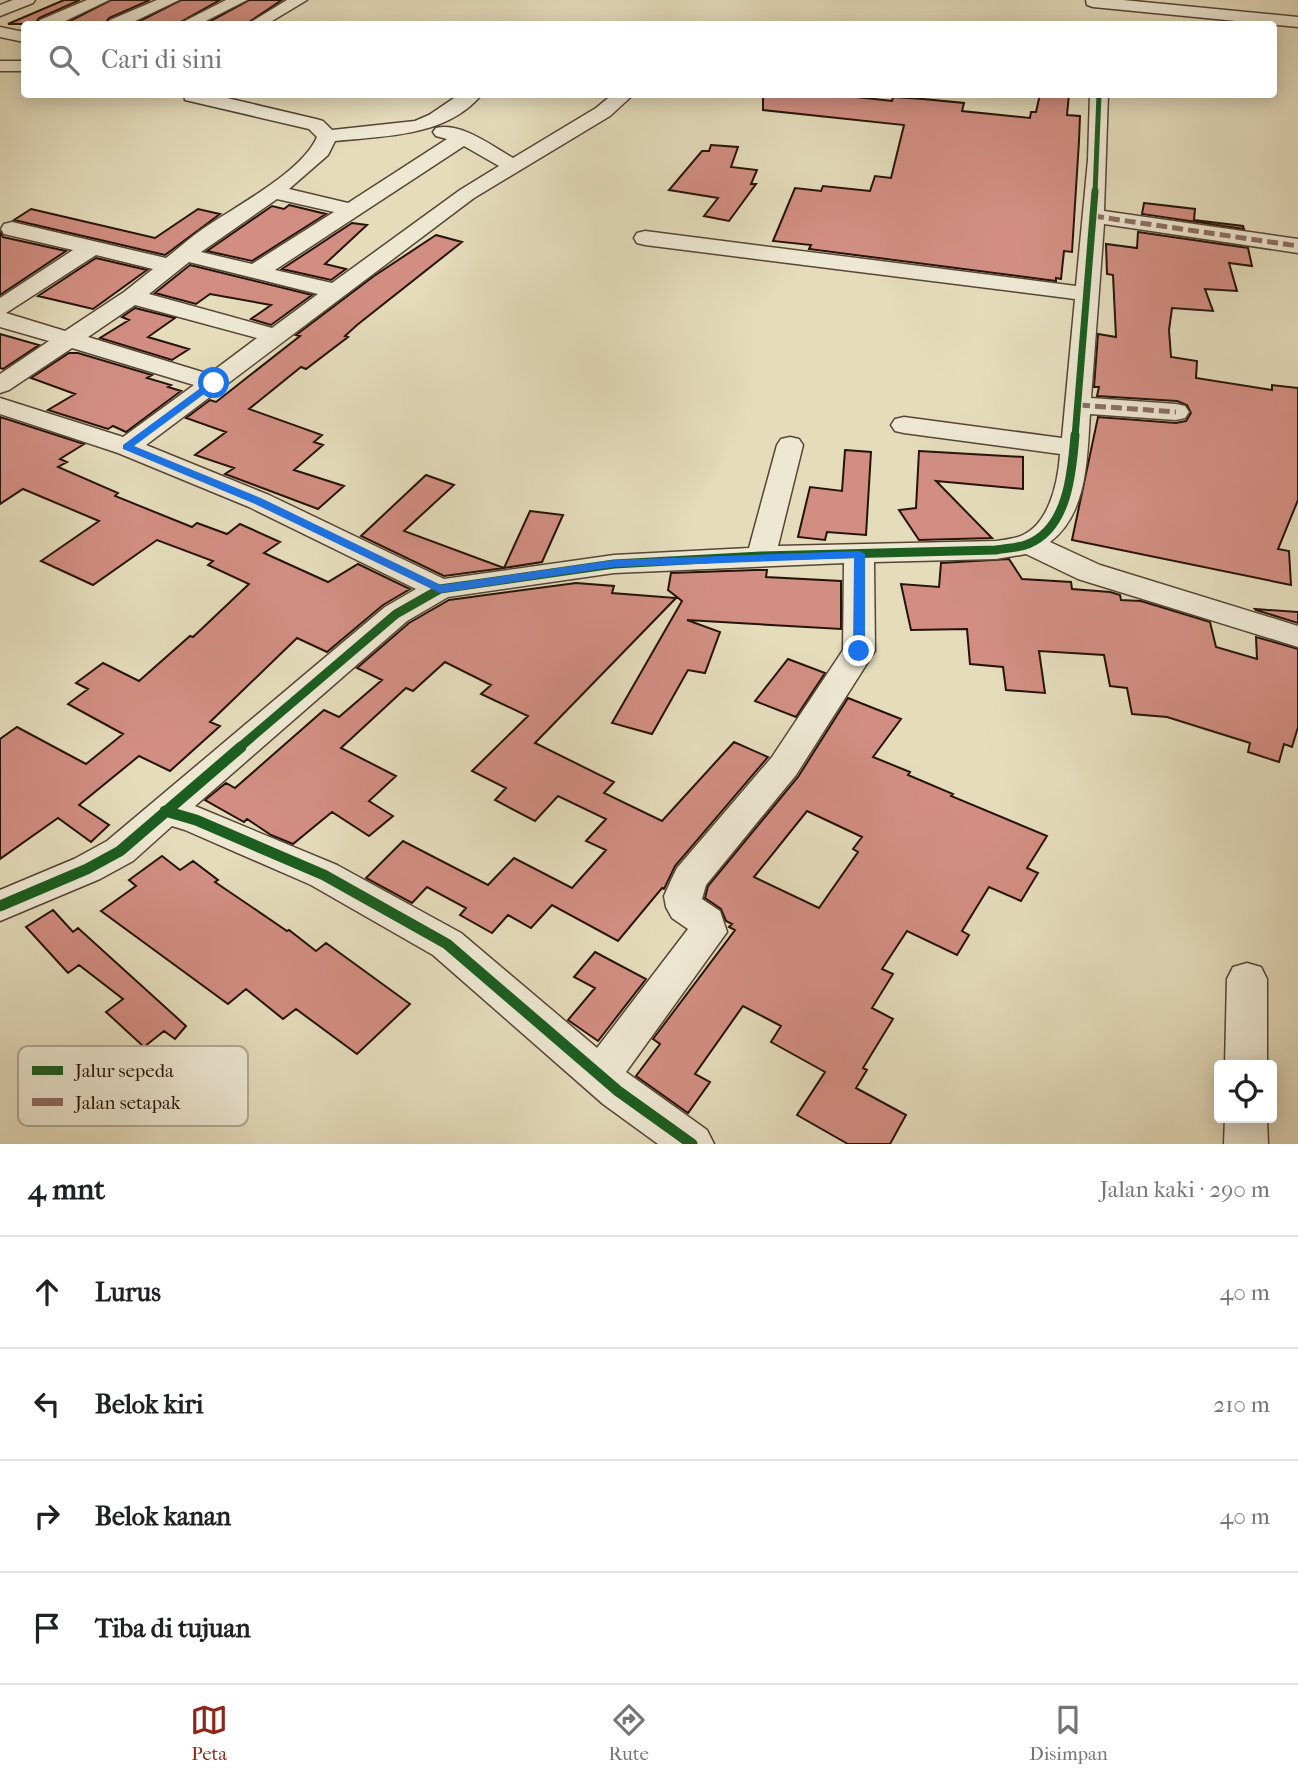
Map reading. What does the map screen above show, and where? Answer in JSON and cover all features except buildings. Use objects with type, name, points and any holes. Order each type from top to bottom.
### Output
[{"type":"street","points":[[0,11],[27,0]]},
{"type":"street","points":[[53,21],[101,0]]},
{"type":"street","points":[[123,21],[171,0]]},
{"type":"street","points":[[194,21],[239,0]]},
{"type":"street","points":[[268,0],[296,2]]},
{"type":"street","points":[[1096,21],[1093,1],[1298,22]]},
{"type":"street","points":[[261,21],[296,2]]},
{"type":"street","points":[[0,32],[21,36]]},
{"type":"street","points":[[0,66],[21,66]]},
{"type":"street","points":[[201,98],[316,125],[327,135],[419,126],[436,119],[467,98]]},
{"type":"street","points":[[127,447],[395,245],[512,165],[603,112],[620,98]]},
{"type":"street","points":[[0,906],[87,869],[120,851],[396,614],[440,589],[614,564],[761,556],[996,550],[1029,544],[1054,525],[1072,477],[1093,216],[1099,98]]},
{"type":"street","points":[[419,126],[463,138],[512,165]]},
{"type":"street","points":[[0,384],[132,297],[211,233],[274,192],[321,151],[327,135]]},
{"type":"street","points":[[256,272],[463,138]]},
{"type":"street","points":[[274,192],[351,210]]},
{"type":"street","points":[[1093,216],[1298,246]]},
{"type":"street","points":[[12,229],[93,247],[256,272],[336,290]]},
{"type":"street","points":[[645,239],[1087,294]]},
{"type":"street","points":[[0,308],[93,247]]},
{"type":"street","points":[[132,297],[276,336]]},
{"type":"street","points":[[0,319],[214,383]]},
{"type":"street","points":[[1079,405],[1176,412]]},
{"type":"street","points":[[0,406],[127,447],[259,501],[440,589]]},
{"type":"street","points":[[904,425],[1074,448]]},
{"type":"street","points":[[761,556],[790,445]]},
{"type":"street","points":[[1029,544],[1089,572],[1298,637]]},
{"type":"street","points":[[601,1074],[708,932],[707,922],[685,907],[683,902],[690,878],[784,766],[859,651],[859,554]]},
{"type":"street","points":[[165,811],[197,820],[324,875],[447,944],[618,1091],[692,1144]]},
{"type":"street","points":[[1246,1060],[1247,979]]},
{"type":"street","points":[[1246,1123],[1246,1144]]},
{"type":"marked path","points":[[1093,216],[1298,246]]},
{"type":"marked path","points":[[1079,405],[1176,412]]},
{"type":"cycle path","points":[[0,906],[87,869],[120,851],[396,614],[440,589],[614,564],[761,556],[996,550],[1029,544],[1054,525],[1072,477],[1098,160],[1099,98]]},
{"type":"cycle path","points":[[165,811],[196,820],[324,875],[447,944],[618,1091],[692,1144]]},
{"type":"route","points":[[214,383],[127,447],[259,501],[440,589],[614,564],[859,554],[859,651]]}]
